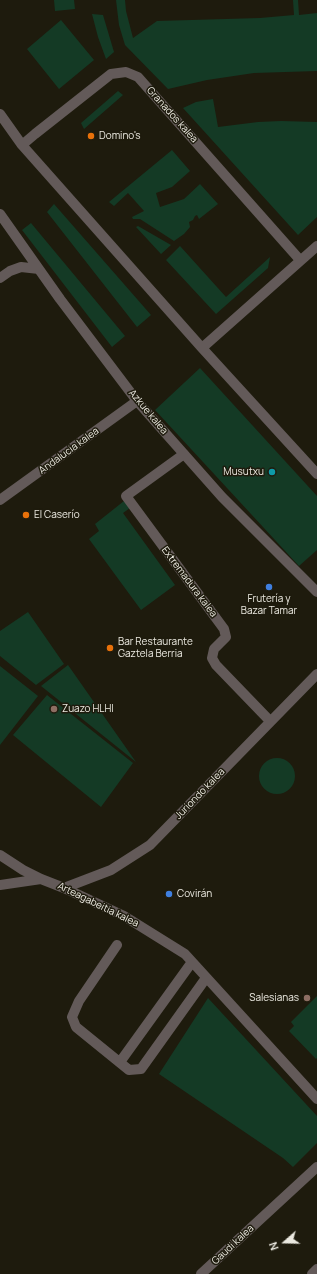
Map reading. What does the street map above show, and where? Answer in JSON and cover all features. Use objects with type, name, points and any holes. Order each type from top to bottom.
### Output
[{"type":"street","name":"Granados kalea","points":[[22,145],[111,74],[126,72],[138,77],[300,260]]},
{"type":"street","points":[[0,114],[22,145],[202,348],[317,474]]},
{"type":"street","name":"Azkue kalea","points":[[0,214],[60,299],[137,401],[222,497],[317,592]]},
{"type":"street","points":[[202,348],[300,260],[316,250]]},
{"type":"street","points":[[0,278],[10,271],[21,267],[39,269]]},
{"type":"street","name":"Andalucia kalea","points":[[0,500],[137,401]]},
{"type":"street","name":"Extremadura kalea","points":[[184,454],[126,496],[224,629],[226,637],[214,649],[212,658],[216,665],[270,721]]},
{"type":"street","name":"Juriondo kalea","points":[[64,888],[111,870],[150,845],[317,674]]},
{"type":"street","name":"Arteagabeitia kalea","points":[[0,855],[41,880],[64,888],[124,916],[185,954],[317,1099]]},
{"type":"street","name":"Arteagabeitia kalea","points":[[0,885],[41,880]]},
{"type":"street","points":[[118,945],[79,1001],[72,1017],[76,1027],[129,1070],[141,1069],[206,978]]},
{"type":"street","points":[[120,1062],[192,962]]},
{"type":"street","name":"Gaudi kalea","points":[[201,1274],[317,1167]]},
{"type":"street","points":[[317,1269],[312,1274],[317,1273]]},
{"type":"green space","points":[[54,0],[74,0],[75,9],[55,11]]},
{"type":"green space","points":[[116,0],[125,0],[126,11],[133,38],[157,21],[260,18],[294,15],[293,0],[298,0],[299,15],[317,13],[317,71],[254,73],[207,80],[168,89],[125,45],[119,25]]},
{"type":"green space","points":[[92,14],[103,15],[114,52],[106,59],[98,37]]},
{"type":"green space","points":[[61,20],[94,60],[59,89],[27,49]]},
{"type":"green space","points":[[118,91],[123,95],[84,129],[81,123]]},
{"type":"green space","points":[[213,99],[218,127],[258,122],[317,122],[317,217],[298,235],[183,108],[196,102]]},
{"type":"green space","points":[[172,150],[190,171],[172,187],[156,193],[160,207],[184,199],[200,184],[218,204],[199,219],[197,215],[195,216],[193,220],[189,222],[190,227],[184,234],[174,241],[140,219],[133,219],[132,217],[144,211],[128,193],[114,206],[109,202]]},
{"type":"green space","points":[[54,204],[151,315],[137,327],[47,212]]},
{"type":"green space","points":[[31,223],[125,336],[112,347],[22,230]]},
{"type":"green space","points":[[138,226],[171,245],[161,254],[136,227]]},
{"type":"green space","points":[[180,246],[226,297],[270,257],[268,268],[216,314],[166,260]]},
{"type":"green space","points":[[200,368],[317,496],[317,550],[299,566],[155,410]]},
{"type":"green space","points":[[124,501],[130,508],[123,513],[175,585],[141,610],[89,539],[99,531],[95,524]]},
{"type":"green space","points":[[28,612],[64,664],[36,685],[0,656],[0,631]]},
{"type":"green space","points":[[68,665],[136,762],[41,686]]},
{"type":"green space","points":[[0,666],[38,696],[0,745]]},
{"type":"green space","points":[[47,695],[133,763],[101,807],[13,735]]},
{"type":"green space","points":[[281,758],[290,763],[294,769],[294,783],[290,789],[281,794],[273,794],[264,789],[260,783],[259,772],[264,763],[270,759]]},
{"type":"green space","points":[[317,996],[316,1059],[289,1031],[294,1026],[291,1022]]},
{"type":"green space","points":[[208,998],[317,1116],[317,1143],[293,1167],[283,1158],[159,1074]]},
{"type":"place","name":"Domino's","points":[[91,136]]},
{"type":"place","name":"Musutxu","points":[[272,472]]},
{"type":"place","name":"El Caserío","points":[[26,515]]},
{"type":"place","name":"Frutería y Bazar Tamar","points":[[269,587]]},
{"type":"place","name":"Bar Restaurante Gaztela Berria","points":[[110,648]]},
{"type":"place","name":"Zuazo HLHI","points":[[54,709]]},
{"type":"place","name":"Covirán","points":[[169,894]]},
{"type":"place","name":"Salesianas","points":[[307,998]]}]
